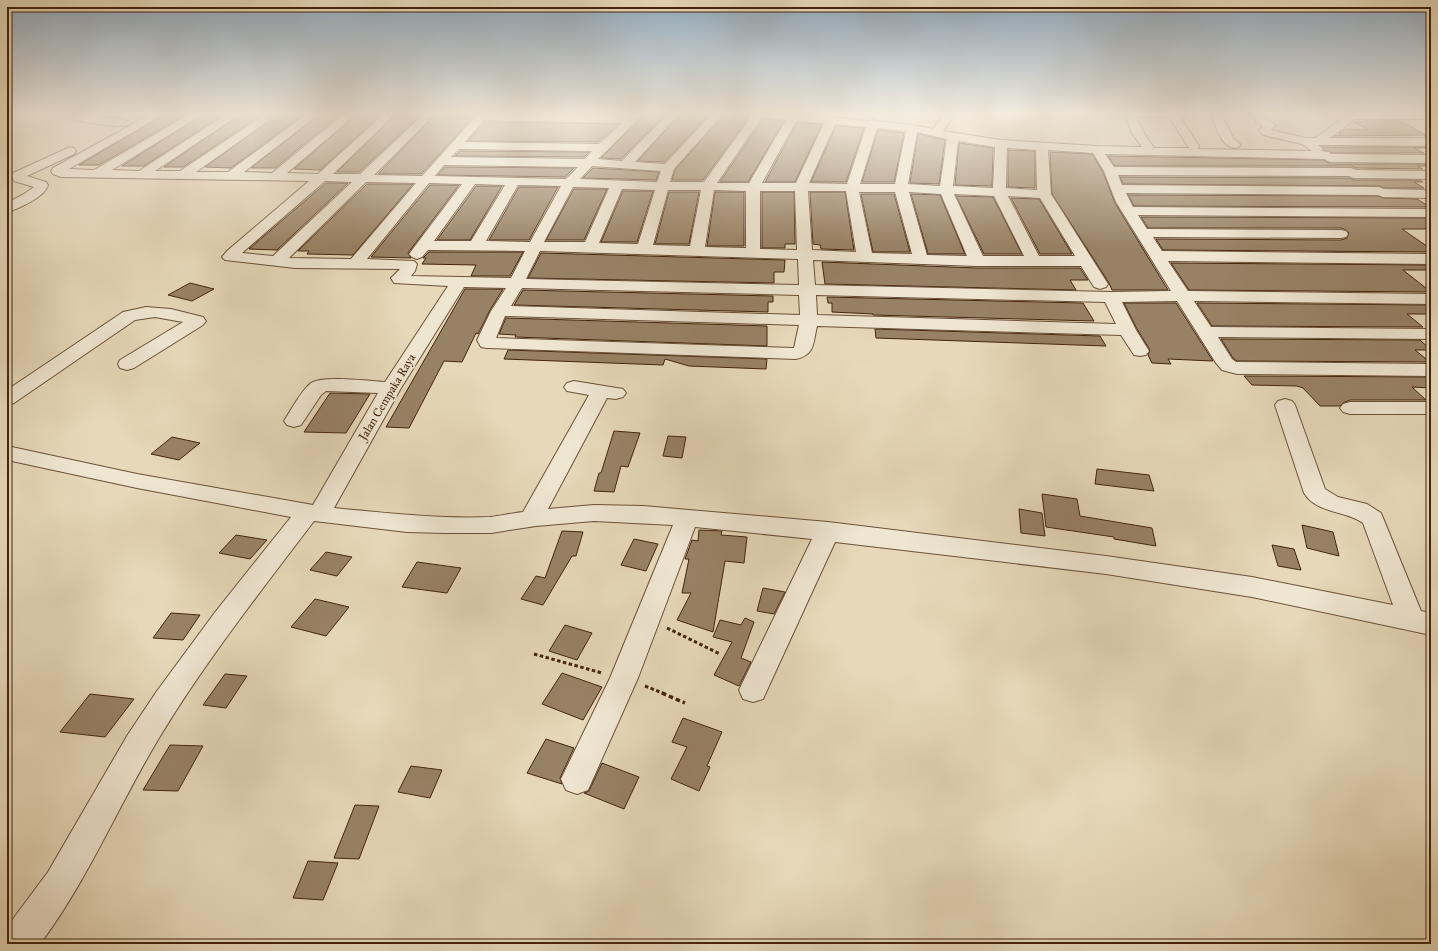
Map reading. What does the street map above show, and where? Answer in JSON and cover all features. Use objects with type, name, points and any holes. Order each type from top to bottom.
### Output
[{"type":"street","points":[[13,176],[50,158]]},
{"type":"street","points":[[80,158],[57,171],[62,173],[426,179],[662,186],[900,188],[1044,194]]},
{"type":"street","points":[[98,173],[123,158]]},
{"type":"street","points":[[142,174],[166,158]]},
{"type":"street","points":[[183,175],[208,158]]},
{"type":"street","points":[[231,176],[255,158]]},
{"type":"street","points":[[276,176],[297,158]]},
{"type":"street","points":[[342,158],[230,257],[295,263],[356,263],[405,270],[518,278],[1110,290],[1431,287]]},
{"type":"street","points":[[316,241],[389,158]]},
{"type":"street","points":[[277,261],[393,158]]},
{"type":"street","points":[[356,263],[443,158]]},
{"type":"street","points":[[592,158],[569,183],[499,312],[486,340],[487,343],[796,354],[801,352],[809,321],[801,187],[814,158]]},
{"type":"street","points":[[626,164],[631,158]]},
{"type":"street","points":[[644,249],[668,168],[677,158]]},
{"type":"street","points":[[697,251],[708,186],[728,158]]},
{"type":"street","points":[[753,254],[753,187],[769,158]]},
{"type":"street","points":[[862,158],[852,188],[865,258]]},
{"type":"street","points":[[906,158],[900,188],[921,259]]},
{"type":"street","points":[[950,158],[946,191],[977,261]]},
{"type":"street","points":[[1000,158],[999,192],[1033,260]]},
{"type":"street","points":[[1043,158],[1044,194],[1085,261],[1110,290],[1127,330],[1140,351]]},
{"type":"street","points":[[1102,158],[1110,171],[1129,211],[1225,363],[1229,366],[1237,368],[1431,370]]},
{"type":"street","points":[[1331,158],[1431,225]]},
{"type":"street","points":[[1410,158],[1431,159]]},
{"type":"street","points":[[441,161],[589,162],[668,168]]},
{"type":"street","points":[[1110,171],[1431,175]]},
{"type":"street","points":[[7,208],[29,197],[40,189],[41,185],[13,176]]},
{"type":"street","points":[[471,181],[405,270],[404,280],[459,282],[518,278]]},
{"type":"street","points":[[476,245],[514,181]]},
{"type":"street","points":[[590,247],[617,184]]},
{"type":"street","points":[[1118,189],[1381,192],[1431,194]]},
{"type":"street","points":[[1129,211],[1431,213]]},
{"type":"street","points":[[1313,212],[1374,259]]},
{"type":"street","points":[[1143,233],[1350,241]]},
{"type":"street","points":[[424,245],[590,247],[977,261],[1085,261]]},
{"type":"street","points":[[295,263],[306,252]]},
{"type":"street","points":[[1158,256],[1431,260]]},
{"type":"street","name":"Jalan Cempaka Raya","points":[[17,944],[65,877],[128,763],[194,659],[313,513],[459,282]]},
{"type":"street","points":[[1179,290],[1431,299]]},
{"type":"street","points":[[7,399],[129,316],[140,312],[152,311],[197,322],[127,364]]},
{"type":"street","points":[[499,312],[1127,330]]},
{"type":"street","points":[[1206,332],[1431,334]]},
{"type":"street","points":[[294,421],[314,391],[320,386],[329,385],[391,388]]},
{"type":"street","points":[[531,519],[609,392],[574,387]]},
{"type":"street","points":[[1284,405],[1315,492],[1321,499],[1330,504],[1360,511],[1373,519],[1421,622]]},
{"type":"street","points":[[1350,408],[1431,408]]},
{"type":"street","points":[[7,452],[137,481],[313,513],[407,524],[445,526],[491,525],[531,519],[594,513],[643,514],[752,523],[1106,565],[1252,587],[1421,622]]},
{"type":"street","points":[[577,780],[624,678],[688,518]]},
{"type":"street","points":[[753,690],[828,531]]},
{"type":"path","points":[[647,618],[720,654]]},
{"type":"building","points":[[90,158],[110,158],[99,165],[79,165]]},
{"type":"building","points":[[134,158],[156,158],[144,166],[122,166]]},
{"type":"building","points":[[177,158],[196,158],[183,167],[164,167]]},
{"type":"building","points":[[217,158],[244,158],[231,168],[205,167]]},
{"type":"building","points":[[263,158],[287,158],[275,168],[251,168]]},
{"type":"building","points":[[306,158],[333,158],[320,170],[294,169]]},
{"type":"building","points":[[351,158],[374,158],[359,172],[337,172]]},
{"type":"building","points":[[393,158],[435,158],[421,174],[378,174]]},
{"type":"building","points":[[640,158],[667,158],[664,162],[638,161]]},
{"type":"building","points":[[685,158],[719,158],[703,180],[672,180],[675,170]]},
{"type":"building","points":[[736,158],[762,158],[748,182],[720,182]]},
{"type":"building","points":[[778,158],[806,158],[795,182],[765,182]]},
{"type":"building","points":[[822,158],[854,158],[846,182],[811,182]]},
{"type":"building","points":[[869,158],[899,158],[894,182],[862,182]]},
{"type":"building","points":[[914,158],[942,158],[939,184],[910,183]]},
{"type":"building","points":[[958,158],[993,158],[992,186],[955,185]]},
{"type":"building","points":[[1008,158],[1035,158],[1035,188],[1008,187]]},
{"type":"building","points":[[1050,158],[1095,158],[1103,172],[1115,203],[1168,290],[1112,290],[1052,194]]},
{"type":"building","points":[[1110,158],[1324,160],[1330,164],[1425,164],[1427,166],[1417,166],[1423,169],[1356,168],[1351,166],[1115,166]]},
{"type":"building","points":[[445,167],[574,168],[565,177],[438,175]]},
{"type":"building","points":[[593,168],[659,172],[656,180],[583,178]]},
{"type":"building","points":[[1120,177],[1349,178],[1354,180],[1420,180],[1423,182],[1414,182],[1424,188],[1384,188],[1379,186],[1123,184]]},
{"type":"building","points":[[326,183],[348,183],[277,250],[249,249]]},
{"type":"building","points":[[367,184],[413,184],[353,255],[307,254],[309,251],[298,251]]},
{"type":"building","points":[[430,185],[459,185],[408,253],[411,258],[371,257]]},
{"type":"building","points":[[476,186],[502,186],[470,240],[437,240]]},
{"type":"building","points":[[519,187],[558,187],[529,240],[489,240]]},
{"type":"building","points":[[574,189],[607,189],[584,240],[546,240]]},
{"type":"building","points":[[623,191],[653,191],[637,242],[601,242]]},
{"type":"building","points":[[669,192],[699,192],[689,244],[655,244]]},
{"type":"building","points":[[715,192],[744,192],[744,246],[707,246]]},
{"type":"building","points":[[762,192],[794,192],[795,244],[785,244],[785,248],[762,248]]},
{"type":"building","points":[[810,192],[845,192],[854,250],[821,249],[820,245],[813,244]]},
{"type":"building","points":[[861,194],[894,194],[910,252],[873,252]]},
{"type":"building","points":[[911,194],[940,195],[965,254],[928,254]]},
{"type":"building","points":[[1128,195],[1378,196],[1383,198],[1417,199],[1430,207],[1134,206]]},
{"type":"building","points":[[956,196],[993,197],[1022,254],[984,254]]},
{"type":"building","points":[[1011,198],[1039,199],[1072,254],[1040,254]]},
{"type":"building","points":[[1141,217],[1431,218],[1431,229],[1402,229],[1431,249],[1431,252],[1163,250],[1156,239],[1341,240],[1347,238],[1349,233],[1341,228],[1148,228]]},
{"type":"building","points":[[429,252],[523,252],[510,276],[471,276],[476,265],[422,264],[426,258],[423,258]]},
{"type":"building","points":[[541,253],[785,260],[784,272],[774,272],[774,283],[528,278]]},
{"type":"building","points":[[822,262],[977,268],[1080,268],[1088,280],[1070,280],[1076,290],[825,284]]},
{"type":"building","points":[[1171,263],[1431,265],[1431,270],[1403,270],[1431,292],[1189,290]]},
{"type":"building","points":[[190,283],[214,289],[192,301],[168,295]]},
{"type":"building","points":[[465,289],[503,289],[478,334],[476,333],[462,362],[444,361],[409,428],[386,427]]},
{"type":"building","points":[[523,290],[773,296],[773,302],[768,302],[768,312],[514,305]]},
{"type":"building","points":[[827,297],[1083,303],[1094,321],[873,315],[832,312],[832,303],[828,303]]},
{"type":"building","points":[[1124,303],[1176,303],[1213,361],[1168,359],[1171,364],[1152,363],[1148,355],[1150,350],[1137,329]]},
{"type":"building","points":[[1197,303],[1431,305],[1431,314],[1407,314],[1423,327],[1212,326]]},
{"type":"building","points":[[506,318],[767,326],[767,346],[515,337],[516,335],[499,334]]},
{"type":"building","points":[[875,329],[1100,336],[1106,346],[876,338]]},
{"type":"building","points":[[1221,339],[1420,340],[1431,350],[1415,350],[1430,362],[1237,361],[1233,358]]},
{"type":"building","points":[[508,350],[767,359],[766,369],[689,366],[665,359],[663,365],[504,359]]},
{"type":"building","points":[[1244,376],[1431,377],[1431,388],[1412,387],[1426,400],[1350,400],[1340,406],[1320,406],[1303,388],[1297,386],[1252,385]]},
{"type":"building","points":[[330,393],[370,394],[346,433],[304,432]]},
{"type":"building","points":[[614,431],[640,433],[628,467],[621,466],[614,492],[594,491],[599,473],[601,473]]},
{"type":"building","points":[[668,436],[686,437],[682,458],[663,456]]},
{"type":"building","points":[[172,437],[200,443],[179,460],[151,454]]},
{"type":"building","points":[[1097,469],[1149,475],[1154,491],[1095,484]]},
{"type":"building","points":[[1042,494],[1077,499],[1080,516],[1152,528],[1156,546],[1114,539],[1114,537],[1046,527]]},
{"type":"building","points":[[1019,509],[1042,513],[1045,536],[1021,533]]},
{"type":"building","points":[[1302,525],[1333,532],[1339,556],[1307,548]]},
{"type":"building","points":[[699,530],[722,531],[721,535],[747,537],[744,563],[725,561],[713,632],[677,620],[691,593],[682,593],[689,559],[685,559],[692,540],[698,541]]},
{"type":"building","points":[[562,531],[583,532],[576,556],[572,556],[543,605],[521,599],[536,576],[545,578]]},
{"type":"building","points":[[236,535],[267,540],[250,559],[219,553]]},
{"type":"building","points":[[634,539],[658,544],[646,571],[621,565]]},
{"type":"building","points":[[1272,545],[1294,549],[1301,570],[1278,566]]},
{"type":"building","points":[[326,552],[352,557],[337,576],[310,570]]},
{"type":"building","points":[[417,562],[461,568],[447,593],[402,587]]},
{"type":"building","points":[[763,588],[785,592],[774,614],[757,611]]},
{"type":"building","points":[[315,599],[349,607],[326,636],[291,627]]},
{"type":"building","points":[[171,613],[200,615],[183,640],[153,638]]},
{"type":"building","points":[[745,618],[754,622],[741,658],[751,662],[739,686],[714,675],[732,642],[713,637],[720,620],[741,625]]},
{"type":"building","points":[[565,625],[592,633],[577,660],[549,651]]},
{"type":"building","points":[[562,673],[602,687],[583,720],[542,704]]},
{"type":"building","points":[[225,674],[247,676],[226,708],[203,705]]},
{"type":"building","points":[[90,694],[134,699],[105,737],[60,732]]},
{"type":"building","points":[[683,718],[722,732],[707,766],[710,767],[699,791],[671,779],[687,747],[672,742]]},
{"type":"building","points":[[546,739],[574,748],[560,778],[562,784],[527,773]]},
{"type":"building","points":[[170,745],[203,746],[178,791],[143,790]]},
{"type":"building","points":[[602,763],[639,777],[624,809],[584,793],[589,791]]},
{"type":"building","points":[[411,766],[442,770],[430,798],[398,792]]},
{"type":"building","points":[[355,805],[379,806],[359,859],[334,858]]},
{"type":"building","points":[[308,861],[338,863],[323,900],[293,898]]}]
